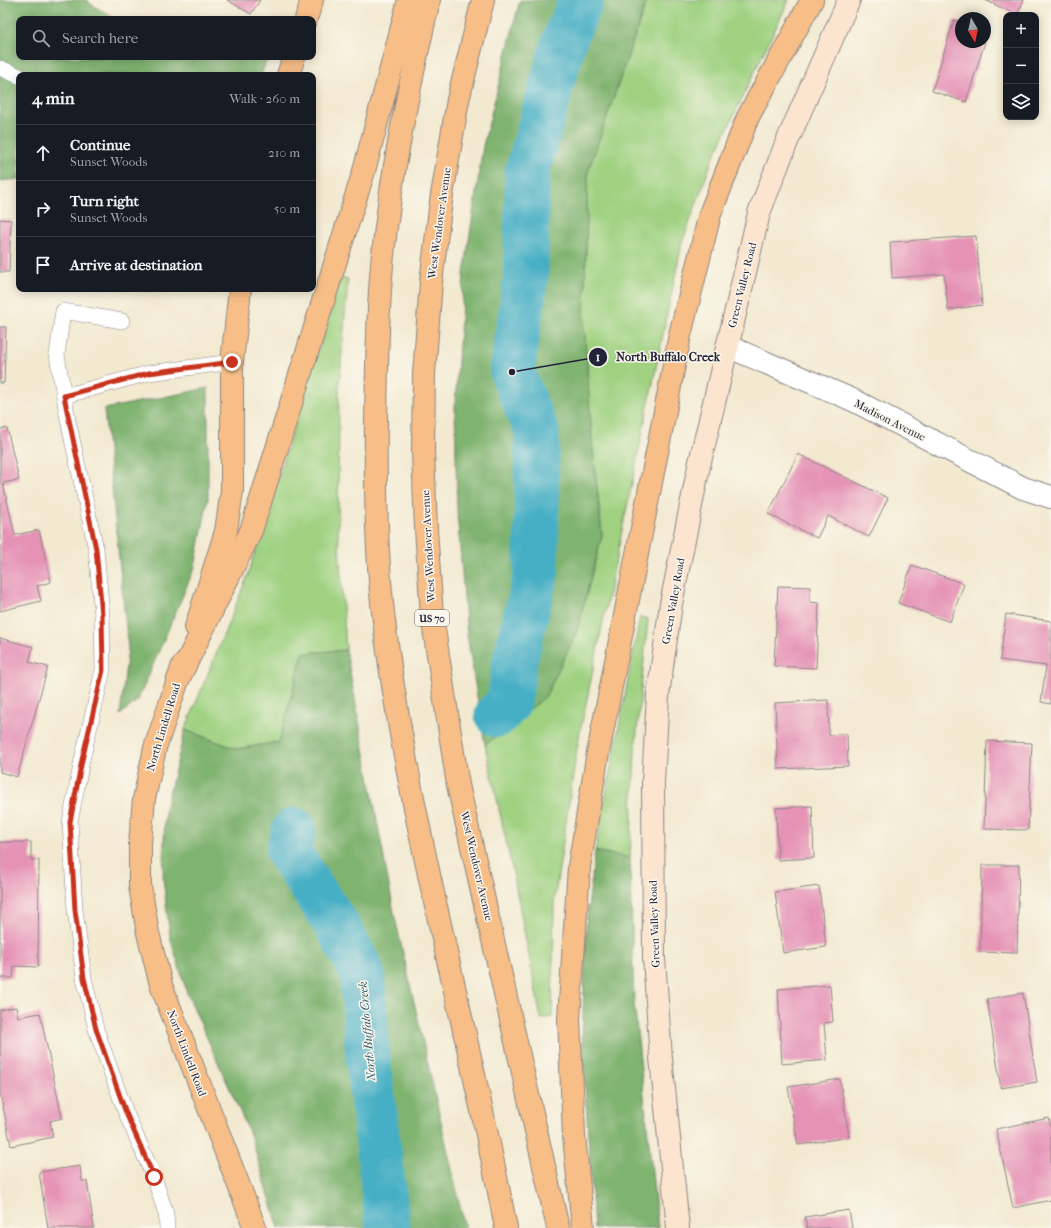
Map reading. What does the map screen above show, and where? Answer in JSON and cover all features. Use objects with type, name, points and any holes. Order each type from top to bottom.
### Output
[{"type":"main road","points":[[307,16],[312,0]]},
{"type":"main road","points":[[177,682],[251,531],[364,171],[409,0]]},
{"type":"main road","points":[[429,0],[397,153],[382,263],[377,343],[377,542],[384,619],[412,799],[506,1228]]},
{"type":"main road","name":"West Wendover Avenue","points":[[483,0],[458,100],[440,201],[431,282],[424,374],[423,451],[426,529],[432,616],[458,786],[558,1228]]},
{"type":"main road","points":[[583,1228],[574,1136],[569,1018],[579,867],[597,758],[680,335],[710,214],[748,117],[812,0]]},
{"type":"main road","name":"Green Valley Road","points":[[678,1228],[661,1058],[654,958],[653,798],[658,695],[676,581],[699,466],[759,213],[786,144],[849,0]]},
{"type":"main road","points":[[289,72],[293,60]]},
{"type":"main road","name":"North Lindell Road","points":[[240,292],[232,362],[232,491],[226,531],[210,586],[155,748],[144,799],[140,843],[140,886],[148,933],[161,986],[241,1191],[246,1228]]},
{"type":"main road","points":[[241,1191],[255,1228]]},
{"type":"street","name":"Madison Avenue","points":[[727,346],[854,401],[1023,488],[1051,498]]},
{"type":"lane","points":[[0,68],[16,75]]},
{"type":"lane","points":[[122,321],[63,311],[58,355],[64,396],[96,549],[103,623],[103,670],[82,760],[70,822],[76,917],[84,978],[96,1029],[126,1113],[154,1177],[166,1214],[167,1228]]},
{"type":"lane","points":[[64,396],[149,373],[232,362]]},
{"type":"green space","points":[[0,0],[86,0],[111,16],[16,16],[16,60],[267,60],[262,72],[16,72],[16,179],[0,181]]},
{"type":"green space","points":[[520,0],[647,0],[588,172],[584,323],[592,441],[602,535],[576,634],[545,697],[485,745],[467,635],[457,511],[455,405],[464,274],[483,146]]},
{"type":"green space","points":[[647,0],[789,0],[712,161],[682,243],[578,742],[554,902],[552,1017],[541,1019],[514,877],[485,745],[545,697],[576,634],[602,535],[592,441],[584,323],[588,172]]},
{"type":"green space","points":[[340,278],[348,279],[339,389],[338,530],[346,650],[303,653],[279,742],[237,749],[185,730],[248,575]]},
{"type":"green space","points":[[208,388],[208,499],[195,567],[138,700],[120,715],[128,648],[104,409]]},
{"type":"green space","points":[[640,617],[648,619],[635,751],[630,858],[595,851]]},
{"type":"green space","points":[[346,650],[394,913],[465,1228],[279,1228],[250,1134],[187,993],[170,937],[163,878],[165,810],[185,730],[237,749],[279,742],[303,653]]},
{"type":"green space","points":[[595,851],[630,858],[634,1002],[658,1228],[594,1228],[582,1041],[586,925]]},
{"type":"building","points":[[227,0],[260,0],[251,14]]},
{"type":"building","points":[[985,0],[1024,0],[1018,12],[1011,12]]},
{"type":"building","points":[[955,20],[955,48],[983,48],[966,102],[932,91]]},
{"type":"building","points":[[0,219],[11,220],[9,272],[0,272]]},
{"type":"building","points":[[976,236],[982,305],[948,310],[944,274],[892,278],[890,242]]},
{"type":"building","points":[[0,327],[6,327],[4,383],[0,383]]},
{"type":"building","points":[[7,428],[19,480],[3,483],[15,535],[39,530],[51,582],[37,586],[41,601],[0,611],[0,429]]},
{"type":"building","points":[[798,454],[888,498],[869,537],[828,516],[817,538],[768,514]]},
{"type":"building","points":[[912,565],[964,584],[950,622],[898,603]]},
{"type":"building","points":[[778,586],[810,587],[810,602],[819,603],[816,668],[774,666]]},
{"type":"building","points":[[1006,614],[1051,621],[1051,704],[1041,702],[1046,666],[1000,660]]},
{"type":"building","points":[[0,638],[33,647],[29,662],[48,667],[17,777],[0,772]]},
{"type":"building","points":[[828,700],[829,735],[847,734],[848,766],[778,769],[775,703]]},
{"type":"building","points":[[987,741],[1032,743],[1028,830],[984,829]]},
{"type":"building","points":[[812,806],[814,858],[778,860],[776,808]]},
{"type":"building","points":[[0,842],[31,842],[31,860],[39,860],[38,967],[14,966],[13,978],[0,978]]},
{"type":"building","points":[[982,865],[1019,865],[1017,953],[980,952]]},
{"type":"building","points":[[819,886],[826,947],[783,953],[775,892]]},
{"type":"building","points":[[830,985],[833,1022],[824,1023],[827,1060],[782,1064],[778,989]]},
{"type":"building","points":[[1023,993],[1037,1082],[1001,1088],[987,999]]},
{"type":"building","points":[[16,1007],[18,1017],[40,1013],[62,1118],[50,1121],[53,1137],[11,1146],[0,1092],[0,1010]]},
{"type":"building","points":[[840,1079],[849,1137],[798,1145],[788,1087]]},
{"type":"building","points":[[1049,1118],[1051,1128],[1051,1200],[1013,1208],[996,1129]]},
{"type":"building","points":[[80,1166],[82,1181],[87,1181],[94,1228],[48,1228],[39,1172]]},
{"type":"building","points":[[849,1210],[852,1228],[807,1228],[805,1217]]},
{"type":"waterway","name":"North Buffalo Creek","points":[[497,715],[509,702],[515,660],[536,574],[537,432],[512,372],[526,276],[527,173],[564,41],[581,0]]},
{"type":"waterway","name":"North Buffalo Creek","points":[[294,830],[288,851],[336,924],[362,972],[368,1058],[388,1228]]},
{"type":"place","name":"North Buffalo Creek","points":[[512,372]]},
{"type":"route","points":[[154,1177],[126,1113],[96,1029],[84,978],[75,910],[70,822],[82,760],[103,670],[102,615],[96,549],[64,396],[149,373],[232,362]]}]
